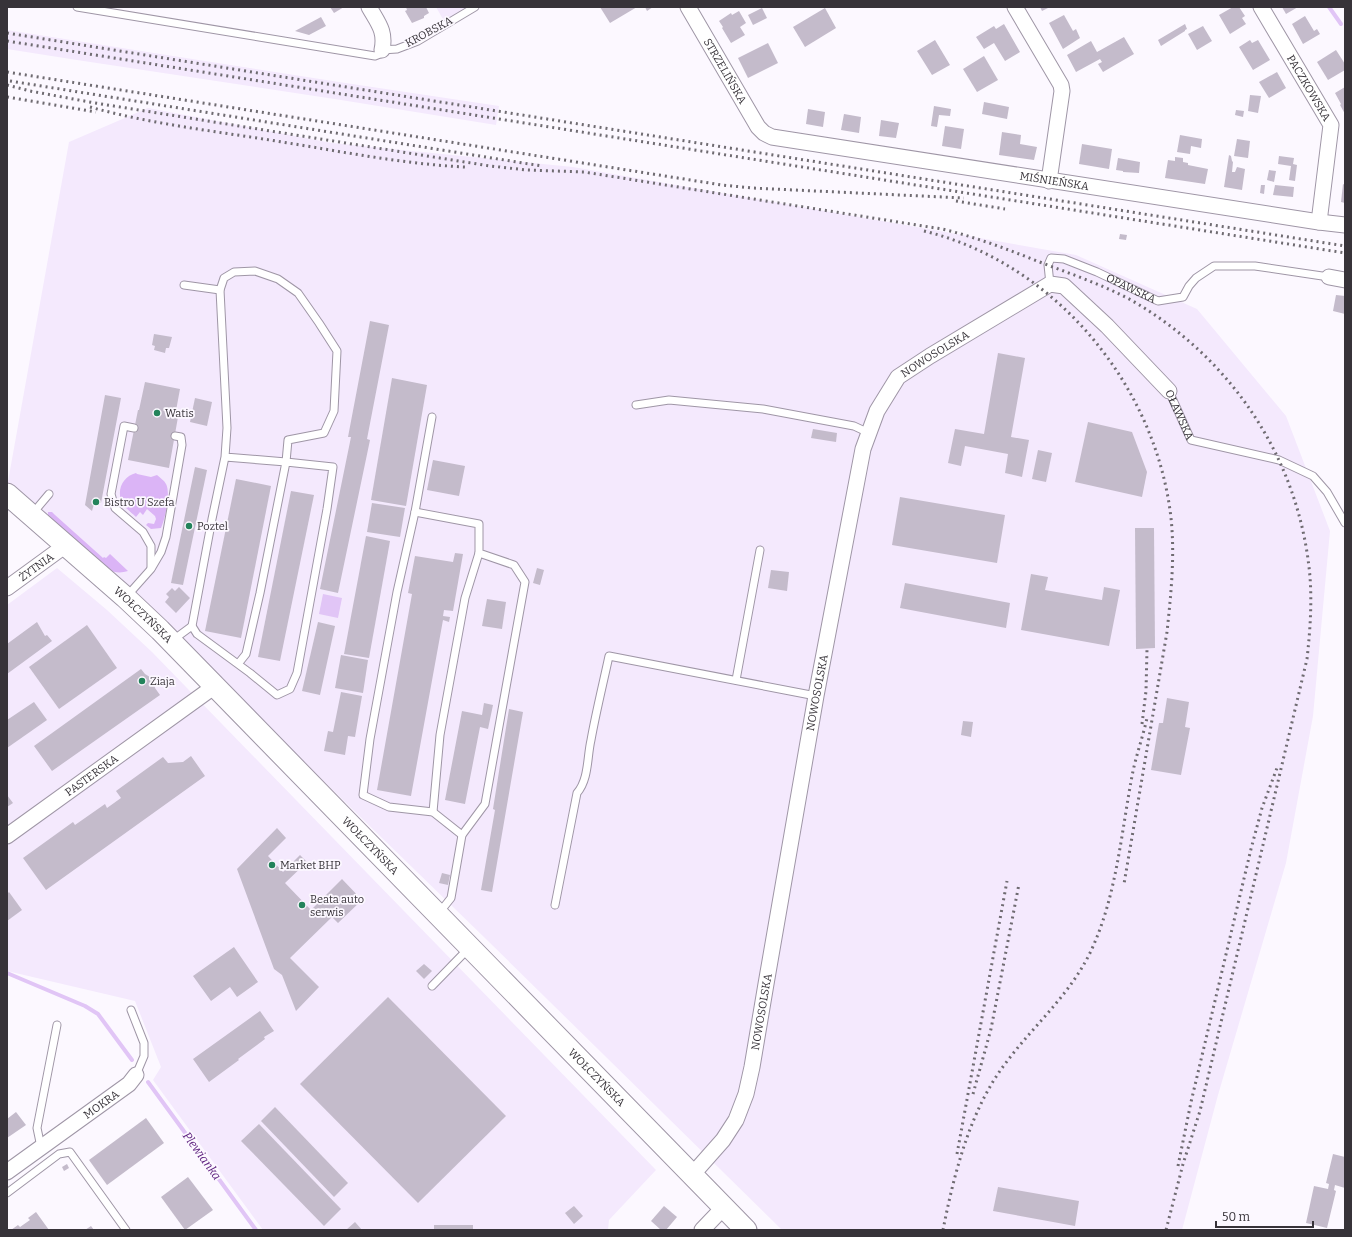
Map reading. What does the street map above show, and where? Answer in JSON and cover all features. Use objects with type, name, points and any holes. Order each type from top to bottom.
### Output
[{"type":"street","points":[[370,7],[383,33],[382,50]]},
{"type":"street","name":"STRZELIŃSKA","points":[[688,7],[758,127],[764,133]]},
{"type":"street","points":[[1015,7],[1061,85],[1062,91],[1049,181]]},
{"type":"street","name":"PACZKOWSKA","points":[[1261,7],[1331,125],[1319,222]]},
{"type":"street","name":"MIŚNIEŃSKA","points":[[764,133],[772,137],[1049,181],[1345,225]]},
{"type":"street","name":"OPAWSKA","points":[[1329,277],[1345,280]]},
{"type":"street","name":"OŁAWSKA","points":[[1050,284],[1064,286],[1107,326],[1169,390]]},
{"type":"street","name":"NOWOSOLSKA","points":[[692,1175],[724,1140],[736,1120],[746,1094],[752,1067],[816,696],[862,449],[877,410],[898,377],[930,356],[1050,284]]},
{"type":"street","name":"WOŁCZYŃSKA","points":[[7,494],[125,597],[171,641],[746,1230]]},
{"type":"street","name":"ŻYTNIA","points":[[7,588],[66,545]]},
{"type":"street","name":"PASTERSKA","points":[[7,836],[215,686]]},
{"type":"street","name":"MOKRA","points":[[7,1172],[129,1084],[136,1075]]},
{"type":"street","points":[[702,1230],[724,1208]]},
{"type":"lane","name":"KROBSKA","points":[[77,7],[375,56],[380,54],[382,50],[397,49],[418,41],[475,7]]},
{"type":"lane","name":"OPAWSKA","points":[[1050,284],[1048,265],[1051,258],[1064,259],[1097,272],[1158,301],[1183,297],[1189,286],[1196,278],[1214,266],[1255,266],[1329,277]]},
{"type":"lane","points":[[225,457],[286,462],[333,467],[327,509],[297,673],[290,689],[277,695],[197,634],[192,626],[225,457],[227,428],[220,290],[224,278],[234,272],[255,271],[278,279],[298,293],[337,351],[334,410],[324,432],[288,440],[286,462],[248,646],[246,654],[238,664]]},
{"type":"lane","points":[[184,285],[220,290]]},
{"type":"lane","name":"OŁAWSKA","points":[[1169,390],[1191,440],[1279,460],[1313,476],[1327,492],[1345,523]]},
{"type":"lane","points":[[636,404],[668,400],[763,409],[854,426],[869,433]]},
{"type":"lane","points":[[432,417],[416,512],[397,592],[370,739],[363,795],[389,807],[433,812],[462,835]]},
{"type":"lane","points":[[134,428],[124,426],[111,494],[115,508],[143,532],[151,546],[151,568]]},
{"type":"lane","points":[[125,597],[151,568],[161,552],[166,537],[182,445],[181,437],[175,436]]},
{"type":"lane","points":[[31,515],[49,494]]},
{"type":"lane","points":[[416,512],[479,524],[479,554],[465,598],[440,735],[433,812]]},
{"type":"lane","points":[[736,680],[760,550]]},
{"type":"lane","points":[[438,915],[447,906],[451,898],[462,835],[485,804],[525,582],[514,565],[479,554]]},
{"type":"lane","points":[[171,641],[192,626]]},
{"type":"lane","points":[[555,905],[577,793],[582,787],[586,773],[590,742],[609,656],[816,696]]},
{"type":"lane","points":[[432,986],[470,948]]},
{"type":"lane","name":"MOKRA","points":[[131,1010],[144,1043],[144,1056],[136,1075]]},
{"type":"lane","points":[[41,1147],[37,1128],[57,1025]]},
{"type":"lane","points":[[7,1193],[59,1154],[70,1152],[126,1230]]},
{"type":"shaded area","points":[[436,7],[467,7],[444,21]]},
{"type":"shaded area","points":[[7,30],[499,106],[496,125],[7,49]]},
{"type":"shaded area","points":[[148,108],[332,143],[573,167],[1076,255],[1197,309],[1286,416],[1330,531],[1313,716],[1286,863],[1218,1095],[1182,1230],[782,1230],[275,734],[7,487],[69,142]]},
{"type":"shaded area","points":[[136,473],[151,477],[157,475],[166,484],[168,500],[161,528],[151,529],[146,525],[148,523],[154,524],[156,519],[155,516],[147,509],[143,515],[140,512],[136,517],[122,503],[120,491],[122,483],[128,477]]},
{"type":"shaded area","points":[[48,512],[52,512],[103,558],[106,558],[110,554],[128,571],[113,572],[108,570],[48,516]]},
{"type":"shaded area","points":[[57,568],[107,610],[152,652],[656,1170],[609,1220],[608,1230],[263,1230],[153,1080],[161,1067],[135,1001],[7,971],[7,605]]},
{"type":"shaded area","points":[[323,594],[342,598],[338,618],[319,614]]},
{"type":"building","points":[[330,7],[344,7],[334,13]]},
{"type":"building","points":[[406,7],[426,7],[429,13],[424,16],[424,18],[412,23],[405,11],[407,10]]},
{"type":"building","points":[[600,7],[637,7],[610,23]]},
{"type":"building","points":[[645,7],[653,7],[647,11]]},
{"type":"building","points":[[1040,7],[1050,7],[1042,11]]},
{"type":"building","points":[[1233,7],[1239,7],[1245,16],[1242,18],[1246,24],[1230,34],[1219,15]]},
{"type":"building","points":[[1282,7],[1298,7],[1286,14]]},
{"type":"building","points":[[762,8],[767,18],[753,25],[748,15]]},
{"type":"building","points":[[825,8],[836,28],[805,47],[793,27]]},
{"type":"building","points":[[739,11],[746,23],[740,27],[745,35],[731,43],[719,21],[731,13],[732,15]]},
{"type":"building","points":[[1064,15],[1073,31],[1076,29],[1080,38],[1063,49],[1049,23]]},
{"type":"building","points":[[1305,16],[1314,31],[1317,29],[1320,34],[1303,44],[1292,24]]},
{"type":"building","points":[[321,17],[326,26],[309,35],[295,31]]},
{"type":"building","points":[[1004,24],[1020,52],[1005,61],[994,43],[984,49],[976,37],[994,26],[996,29]]},
{"type":"building","points":[[1185,24],[1187,29],[1185,31],[1161,46],[1158,40]]},
{"type":"building","points":[[1203,26],[1212,41],[1197,50],[1188,34]]},
{"type":"building","points":[[1124,37],[1134,54],[1103,72],[1098,64],[1102,62],[1100,59],[1076,72],[1067,55],[1091,41],[1097,52]]},
{"type":"building","points":[[935,40],[950,65],[932,75],[917,51]]},
{"type":"building","points":[[1250,40],[1252,43],[1258,40],[1270,60],[1253,70],[1239,47]]},
{"type":"building","points":[[768,43],[778,63],[748,78],[738,58]]},
{"type":"building","points":[[1336,50],[1345,64],[1345,70],[1328,80],[1317,62]]},
{"type":"building","points":[[984,56],[998,80],[977,92],[963,69]]},
{"type":"building","points":[[1277,72],[1286,88],[1269,98],[1259,82]]},
{"type":"building","points":[[1345,87],[1345,114],[1335,93]]},
{"type":"building","points":[[1250,95],[1261,96],[1258,113],[1248,111]]},
{"type":"building","points":[[984,102],[1009,107],[1007,119],[982,114]]},
{"type":"building","points":[[934,106],[951,109],[950,116],[939,115],[937,127],[931,126]]},
{"type":"building","points":[[808,109],[825,112],[823,127],[806,124]]},
{"type":"building","points":[[1236,110],[1244,111],[1243,117],[1235,115]]},
{"type":"building","points":[[844,114],[861,117],[859,133],[841,130]]},
{"type":"building","points":[[881,120],[899,123],[896,138],[879,136]]},
{"type":"building","points":[[945,126],[964,129],[961,149],[942,146]]},
{"type":"building","points":[[1002,132],[1021,135],[1020,144],[1037,147],[1034,160],[999,155]]},
{"type":"building","points":[[1180,135],[1202,139],[1201,148],[1191,146],[1190,154],[1177,152]]},
{"type":"building","points":[[1237,139],[1250,141],[1248,158],[1234,156]]},
{"type":"building","points":[[1082,144],[1112,149],[1109,169],[1079,164]]},
{"type":"building","points":[[1229,155],[1231,156],[1233,162],[1232,172],[1235,172],[1237,167],[1245,169],[1242,190],[1224,187]]},
{"type":"building","points":[[1279,156],[1294,158],[1293,164],[1297,165],[1295,181],[1289,180],[1291,166],[1278,164]]},
{"type":"building","points":[[1175,157],[1183,158],[1183,162],[1188,163],[1188,165],[1208,169],[1205,184],[1165,178],[1168,160],[1175,161]]},
{"type":"building","points":[[1118,158],[1140,162],[1139,173],[1116,170]]},
{"type":"building","points":[[1269,170],[1276,171],[1274,182],[1267,180]]},
{"type":"building","points":[[1343,184],[1345,185],[1345,203],[1341,202]]},
{"type":"building","points":[[1261,185],[1265,185],[1264,194],[1260,193]]},
{"type":"building","points":[[1275,185],[1294,187],[1293,197],[1273,195]]},
{"type":"building","points":[[1120,234],[1127,235],[1126,240],[1119,239]]},
{"type":"building","points":[[1336,295],[1345,296],[1345,314],[1333,311]]},
{"type":"building","points":[[370,321],[389,325],[367,439],[370,440],[338,593],[320,589],[351,437],[348,437]]},
{"type":"building","points":[[154,334],[172,337],[169,348],[166,348],[165,353],[154,350],[155,346],[152,345]]},
{"type":"building","points":[[998,353],[1025,358],[1011,437],[1029,440],[1022,477],[1005,473],[1008,454],[965,446],[961,466],[948,463],[955,429],[984,434]]},
{"type":"building","points":[[392,378],[427,385],[406,506],[371,500]]},
{"type":"building","points":[[145,382],[180,389],[175,416],[178,417],[169,468],[128,460]]},
{"type":"building","points":[[105,395],[121,398],[101,503],[94,504],[92,511],[85,505]]},
{"type":"building","points":[[195,398],[212,402],[207,426],[190,422]]},
{"type":"building","points":[[1088,422],[1132,432],[1147,472],[1142,497],[1075,482]]},
{"type":"building","points":[[813,429],[837,433],[836,442],[811,438]]},
{"type":"building","points":[[1038,450],[1052,453],[1046,482],[1032,479]]},
{"type":"building","points":[[433,460],[465,466],[459,496],[427,490]]},
{"type":"building","name":"Poztel","points":[[195,467],[207,470],[183,585],[171,583]]},
{"type":"building","points":[[236,479],[271,486],[241,638],[205,631]]},
{"type":"building","points":[[291,491],[314,495],[280,661],[258,657]]},
{"type":"building","points":[[900,497],[1005,515],[997,563],[892,545]]},
{"type":"building","points":[[372,503],[405,508],[400,537],[367,532]]},
{"type":"building","points":[[1135,528],[1154,528],[1155,648],[1136,649]]},
{"type":"building","points":[[366,536],[390,541],[369,658],[344,654]]},
{"type":"building","points":[[455,553],[463,554],[453,611],[444,610],[443,616],[450,617],[449,622],[443,620],[411,796],[377,790],[412,594],[408,593],[415,556],[453,562]]},
{"type":"building","points":[[537,568],[544,570],[540,585],[533,583]]},
{"type":"building","points":[[771,570],[789,572],[787,591],[768,588]]},
{"type":"building","points":[[1031,574],[1048,577],[1045,590],[1102,600],[1104,587],[1120,590],[1109,646],[1021,630]]},
{"type":"building","points":[[905,583],[1010,603],[1006,628],[900,608]]},
{"type":"building","points":[[179,587],[190,598],[176,613],[165,602],[169,597],[166,594],[172,588],[175,591]]},
{"type":"building","points":[[487,599],[506,602],[502,629],[482,626]]},
{"type":"building","points":[[37,622],[45,636],[47,635],[52,641],[7,674],[7,644]]},
{"type":"building","points":[[318,622],[335,626],[320,695],[302,691]]},
{"type":"building","points":[[87,625],[117,668],[59,709],[29,667]]},
{"type":"building","points":[[341,655],[368,660],[363,693],[335,688]]},
{"type":"building","points":[[141,669],[145,674],[153,679],[155,688],[160,695],[52,771],[34,746]]},
{"type":"building","points":[[341,692],[362,696],[355,737],[348,736],[345,755],[324,751],[328,731],[333,732]]},
{"type":"building","points":[[1167,698],[1189,702],[1185,727],[1190,728],[1181,775],[1151,770],[1159,723],[1163,723]]},
{"type":"building","points":[[34,702],[47,720],[7,748],[7,720]]},
{"type":"building","points":[[484,703],[493,705],[488,729],[480,727],[465,804],[445,800],[462,711],[482,715]]},
{"type":"building","points":[[509,709],[523,712],[492,892],[481,890],[495,810],[493,809]]},
{"type":"building","points":[[963,721],[973,722],[971,737],[961,735]]},
{"type":"building","points":[[191,756],[205,776],[46,890],[23,858],[73,822],[75,825],[105,804],[107,808],[121,798],[116,791],[163,757],[168,763],[183,762]]},
{"type":"building","points":[[7,795],[13,803],[7,807]]},
{"type":"building","points":[[277,828],[286,838],[268,856],[283,872],[300,855],[307,862],[285,883],[311,910],[342,879],[362,900],[338,923],[332,917],[290,958],[319,987],[296,1011],[282,975],[274,969],[237,869]]},
{"type":"building","points":[[442,873],[450,875],[448,885],[439,883]]},
{"type":"building","points":[[9,892],[22,910],[7,921],[7,894]]},
{"type":"building","points":[[234,947],[258,982],[237,997],[230,987],[211,1001],[193,976]]},
{"type":"building","points":[[424,964],[432,971],[424,979],[416,971]]},
{"type":"building","points":[[388,997],[506,1116],[418,1203],[300,1084]]},
{"type":"building","points":[[260,1011],[274,1031],[264,1037],[265,1039],[209,1082],[193,1059]]},
{"type":"building","points":[[275,1107],[348,1183],[334,1197],[261,1121]]},
{"type":"building","points":[[16,1112],[26,1125],[7,1138],[7,1119]]},
{"type":"building","points":[[146,1118],[164,1143],[107,1185],[89,1160]]},
{"type":"building","points":[[259,1124],[341,1209],[324,1226],[241,1141]]},
{"type":"building","points":[[1333,1154],[1345,1157],[1345,1188],[1335,1185],[1334,1190],[1336,1191],[1327,1228],[1306,1223],[1314,1186],[1328,1189],[1329,1184],[1326,1183]]},
{"type":"building","points":[[67,1164],[69,1168],[64,1171],[62,1167]]},
{"type":"building","points":[[188,1177],[213,1210],[185,1230],[161,1197]]},
{"type":"building","points":[[998,1187],[1079,1201],[1075,1226],[993,1211]]},
{"type":"building","points":[[574,1206],[583,1216],[574,1224],[565,1213]]},
{"type":"building","points":[[664,1206],[677,1217],[666,1230],[661,1230],[651,1221]]},
{"type":"building","points":[[36,1212],[49,1230],[11,1230],[18,1225],[20,1227],[30,1220],[28,1218]]},
{"type":"building","points":[[355,1222],[362,1230],[346,1230]]},
{"type":"building","points":[[434,1225],[473,1225],[473,1230],[434,1230]]},
{"type":"building","points":[[91,1226],[94,1230],[85,1230]]},
{"type":"waterway","points":[[1329,7],[1341,24]]},
{"type":"waterway","name":"Plewianka","points":[[7,973],[85,1006],[98,1014],[132,1060]]},
{"type":"waterway","name":"Plewianka","points":[[148,1082],[256,1230]]},
{"type":"railway","points":[[7,33],[1345,246]]},
{"type":"railway","points":[[7,41],[1345,253]]},
{"type":"railway","points":[[7,72],[722,185],[752,188],[964,198]]},
{"type":"railway","points":[[10,81],[542,166]]},
{"type":"railway","points":[[7,85],[30,91],[95,103],[490,166],[527,170],[584,172],[942,229],[997,246],[1081,277],[1111,290],[1131,300],[1167,324],[1200,351],[1229,382],[1255,416],[1276,453],[1292,493],[1304,534],[1310,577],[1311,597],[1307,659],[1200,1111],[1183,1164],[1166,1230]]},
{"type":"railway","points":[[7,97],[96,112]]},
{"type":"railway","points":[[90,107],[183,127],[394,160],[465,167]]},
{"type":"railway","points":[[956,201],[1005,209]]},
{"type":"railway","points":[[924,231],[972,247],[1016,271],[1056,301],[1091,337],[1121,377],[1144,422],[1161,469],[1171,518],[1172,532],[1173,561],[1170,604],[1167,632],[1124,884]]},
{"type":"railway","points":[[1142,724],[1146,691],[1147,649]]},
{"type":"railway","points":[[943,1230],[958,1165],[982,1101],[1005,1064],[1071,985],[1089,955],[1098,933],[1112,888],[1133,771],[1147,718]]},
{"type":"railway","points":[[1178,1166],[1191,1102],[1251,849],[1262,808],[1277,768]]},
{"type":"railway","points":[[957,1154],[1007,881]]},
{"type":"railway","points":[[973,1094],[991,1029],[1019,884]]},
{"type":"place","name":"Watis","points":[[157,413]]},
{"type":"place","name":"Bistro U Szefa","points":[[96,502]]},
{"type":"place","name":"Poztel","points":[[189,526]]},
{"type":"place","name":"Ziaja","points":[[142,681]]},
{"type":"place","name":"Market BHP","points":[[272,865]]},
{"type":"place","name":"Beata auto serwis","points":[[302,905]]}]
